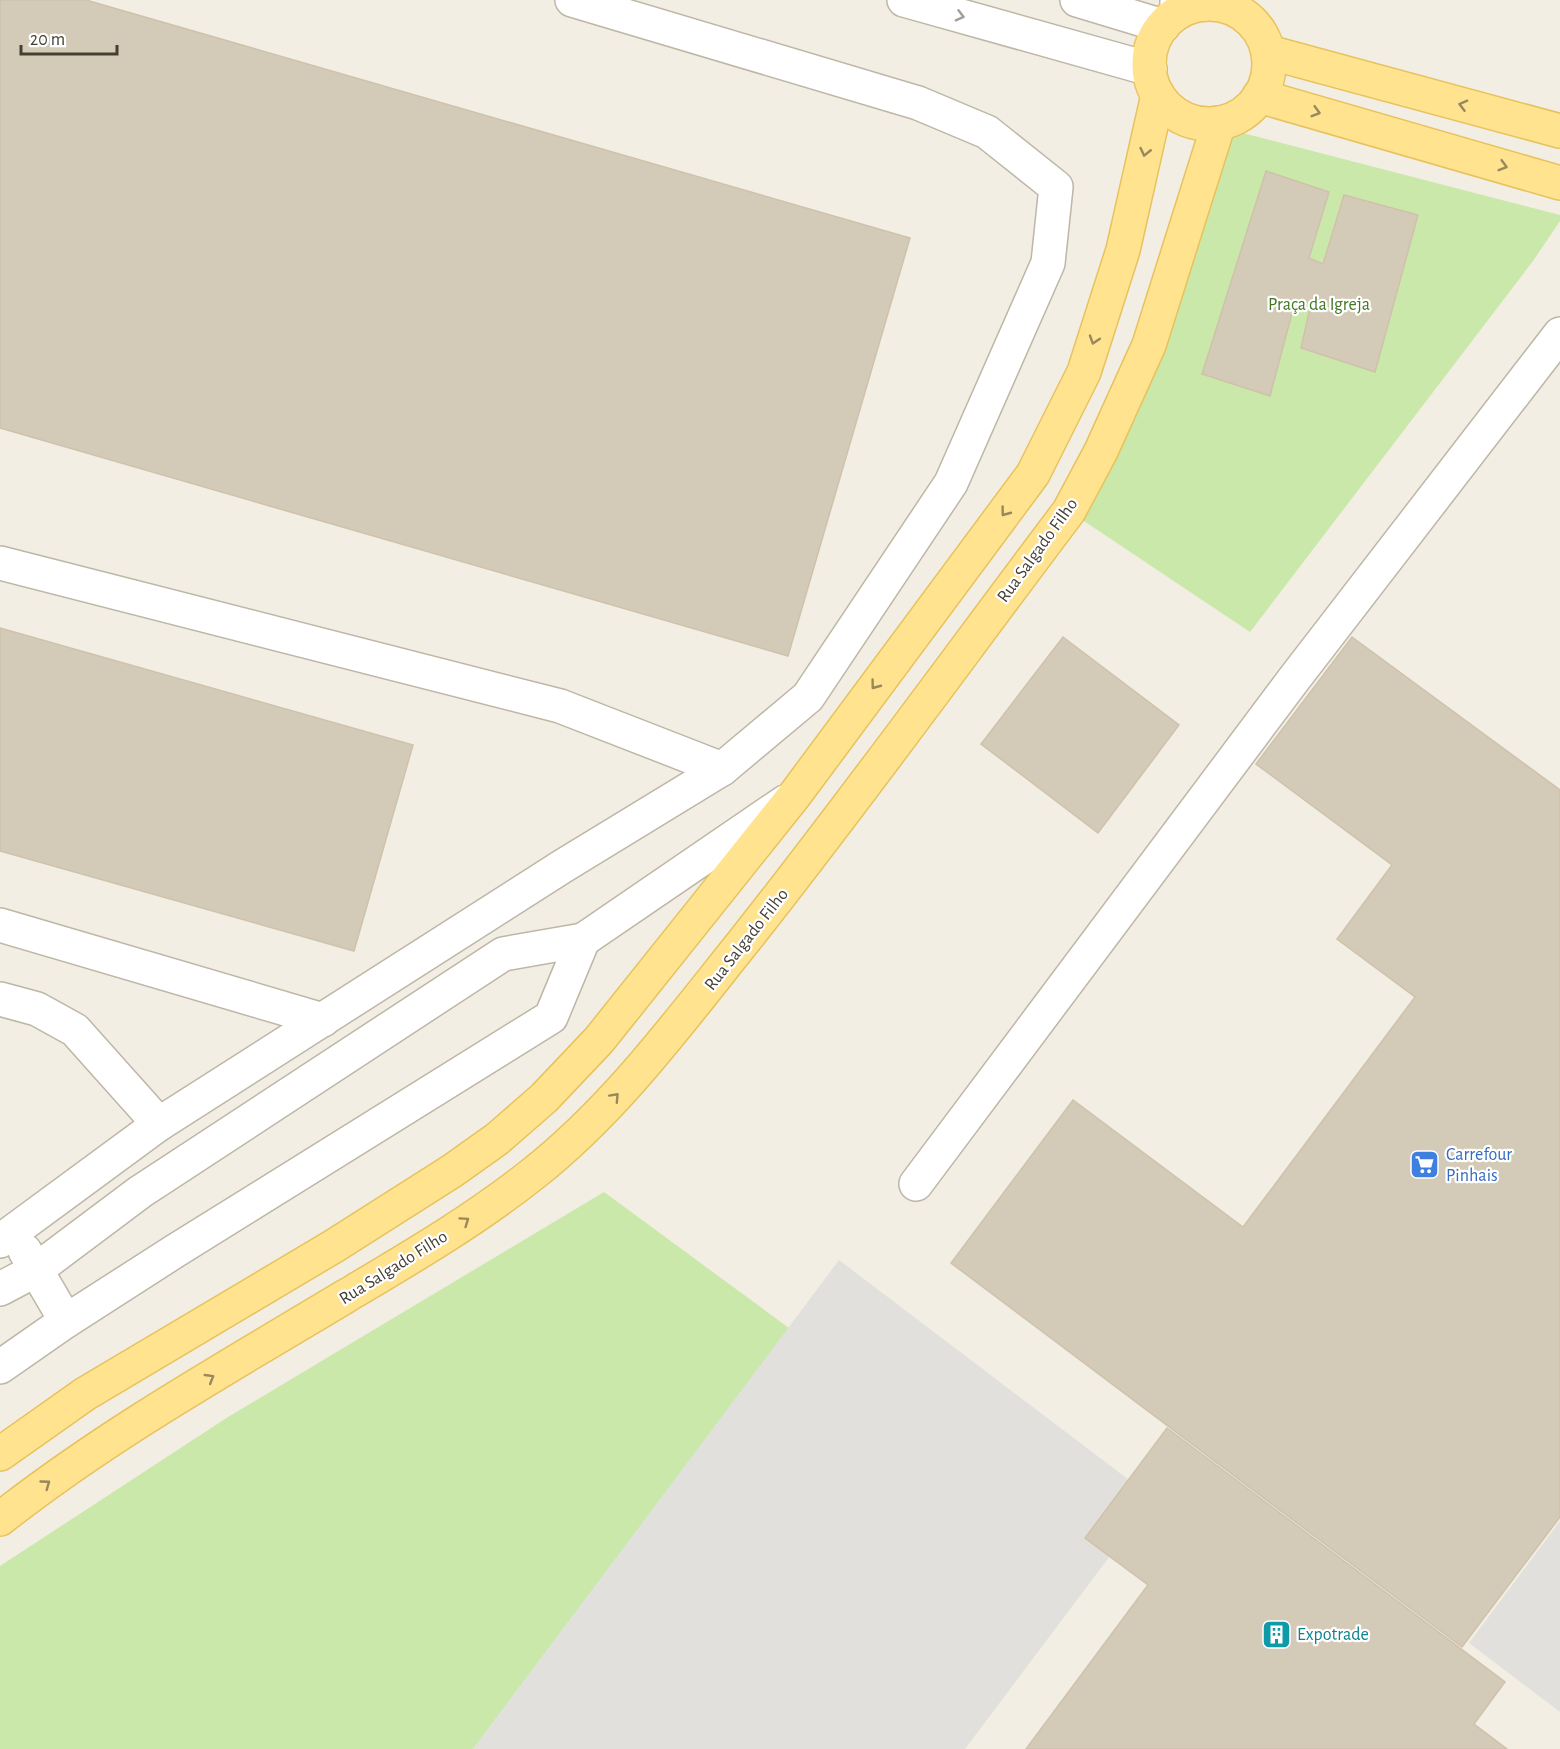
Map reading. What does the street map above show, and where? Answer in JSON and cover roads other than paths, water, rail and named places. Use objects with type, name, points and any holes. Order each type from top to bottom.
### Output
[{"type":"main road","points":[[0,1454],[85,1394],[334,1246],[452,1171],[497,1139],[544,1098],[599,1041],[794,796],[1033,474],[1084,372],[1123,250],[1154,82],[1152,46],[1173,13],[1205,4],[1233,8],[1256,26],[1268,52],[1266,83],[1259,96],[1248,109],[1219,123],[1191,121],[1173,111],[1154,82]]},
{"type":"main road","points":[[1268,52],[1560,131]]},
{"type":"main road","points":[[1259,96],[1560,183]]},
{"type":"main road","name":"Rua Salgado Filho","points":[[0,1520],[45,1484],[144,1418],[429,1246],[533,1174],[585,1128],[636,1074],[796,876],[1069,511],[1101,451],[1149,345],[1219,123]]},
{"type":"main road","points":[[1056,428],[1101,451]]},
{"type":"main road","points":[[894,660],[933,692]]},
{"type":"street","points":[[66,1321],[36,1270],[7,1236],[159,1124],[563,866],[722,769],[808,697],[951,483],[1048,262],[1056,187],[987,132],[918,103],[572,0]]},
{"type":"street","points":[[904,0],[1154,82]]},
{"type":"street","points":[[1077,0],[1173,13]]},
{"type":"street","points":[[916,1184],[1294,679],[1560,334]]},
{"type":"street","points":[[0,563],[560,706],[722,769]]},
{"type":"street","points":[[0,1289],[36,1270],[140,1192],[502,954],[583,940],[794,796]]},
{"type":"street","points":[[0,925],[323,1020]]},
{"type":"street","points":[[0,1367],[66,1321],[551,1017],[583,940]]},
{"type":"street","points":[[0,999],[37,1009],[75,1030],[159,1124]]},
{"type":"place","name":"Carrefour Pinhais","points":[[1425,1164]]},
{"type":"place","name":"Expotrade","points":[[1276,1634]]},
{"type":"park label","name":"Praça da Igreja","points":[[1319,304]]}]
